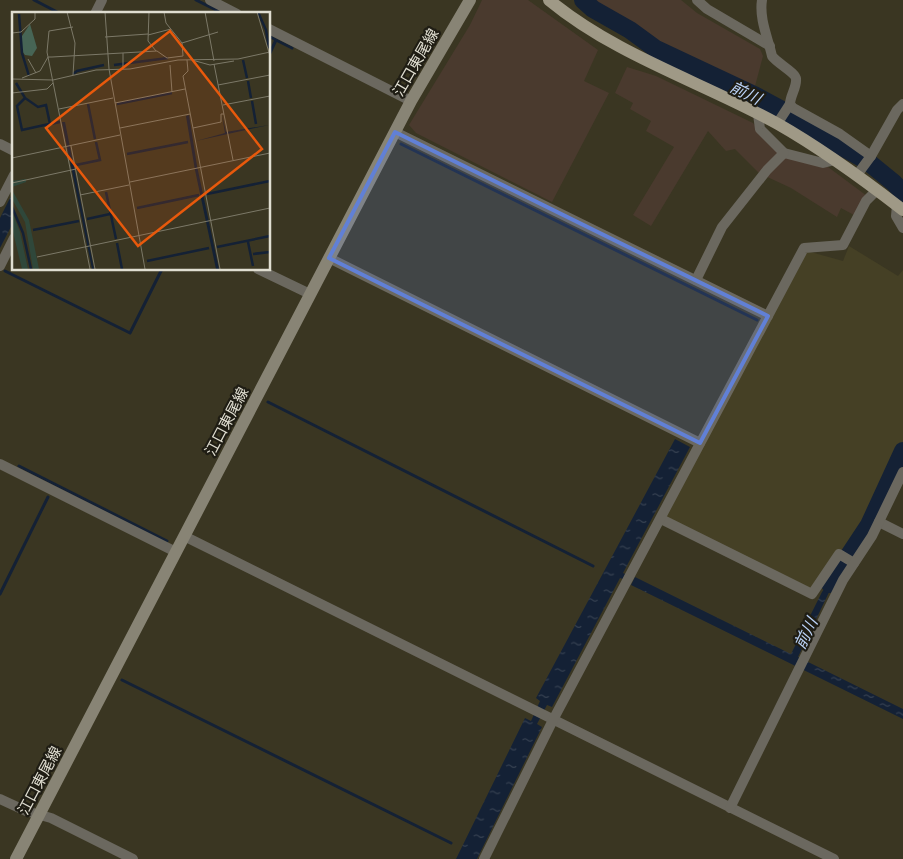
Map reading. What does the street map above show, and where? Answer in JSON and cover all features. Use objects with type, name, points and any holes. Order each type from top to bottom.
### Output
[{"type":"main road","name":"江口東尾線","points":[[16,859],[411,101],[470,0]]},
{"type":"main road","points":[[556,2],[590,30],[631,53],[758,114],[784,112],[836,160],[860,170],[877,190],[900,207]]},
{"type":"street","points":[[96,12],[102,0]]},
{"type":"street","points":[[210,0],[234,12]]},
{"type":"street","points":[[697,0],[708,9],[770,46]]},
{"type":"street","points":[[762,0],[764,26],[775,60],[795,75],[796,80],[784,112]]},
{"type":"street","points":[[270,30],[411,101]]},
{"type":"street","points":[[860,170],[871,156],[897,110],[903,104]]},
{"type":"street","points":[[784,112],[793,108],[840,134],[871,156]]},
{"type":"street","points":[[758,114],[760,129],[784,153],[824,163],[836,160]]},
{"type":"street","points":[[395,132],[768,316]]},
{"type":"street","points":[[0,144],[12,150]]},
{"type":"street","points":[[696,280],[722,226],[767,170],[784,153]]},
{"type":"street","points":[[0,202],[12,179]]},
{"type":"street","points":[[484,859],[548,717],[661,519],[804,248],[843,245],[866,201],[877,190]]},
{"type":"street","points":[[900,207],[896,216],[903,228]]},
{"type":"street","points":[[0,266],[12,242]]},
{"type":"street","points":[[329,258],[700,443]]},
{"type":"street","points":[[260,270],[310,294]]},
{"type":"street","points":[[0,464],[176,552]]},
{"type":"street","points":[[730,808],[843,580],[879,522],[903,472]]},
{"type":"street","points":[[661,519],[812,594],[839,554],[853,563]]},
{"type":"street","points":[[879,522],[903,534]]},
{"type":"street","points":[[184,536],[834,859]]},
{"type":"street","points":[[0,798],[38,816],[51,818],[133,859]]},
{"type":"highlighted area","points":[[395,132],[768,316],[700,443],[329,258]]},
{"type":"shaded area","points":[[482,0],[528,0],[598,50],[584,81],[609,93],[552,202],[416,133],[409,125],[470,25]]},
{"type":"shaded area","points":[[592,0],[681,0],[697,13],[760,49],[763,56],[754,90],[660,46]]},
{"type":"shaded area","points":[[627,67],[656,76],[753,123],[782,156],[828,167],[867,196],[854,215],[841,208],[837,217],[791,188],[759,173],[735,149],[726,151],[708,131],[651,226],[633,215],[674,147],[646,131],[651,121],[630,109],[633,103],[615,93]]},
{"type":"shaded area","points":[[849,246],[898,276],[903,270],[903,443],[863,524],[845,552],[839,549],[810,591],[668,520],[666,515],[807,251],[843,261]]},
{"type":"water","points":[[12,194],[12,225],[0,248],[0,218]]},
{"type":"water","points":[[675,439],[690,447],[623,573],[625,574],[623,579],[620,578],[552,707],[547,705],[537,724],[542,727],[477,859],[456,859],[525,718],[531,721],[540,701],[536,698]]},
{"type":"water","points":[[841,564],[844,567],[832,586],[798,657],[903,709],[903,719],[631,585],[635,577],[791,654],[822,592]]},
{"type":"waterway","points":[[34,0],[57,12]]},
{"type":"waterway","points":[[196,0],[220,12]]},
{"type":"waterway","name":"前川","points":[[583,0],[593,9],[630,30],[656,49],[756,96],[793,116],[867,161],[903,193]]},
{"type":"waterway","points":[[270,37],[276,40]]},
{"type":"waterway","points":[[270,53],[276,40],[292,48]]},
{"type":"waterway","points":[[401,144],[757,320]]},
{"type":"waterway","points":[[5,271],[130,333],[162,270]]},
{"type":"waterway","points":[[268,402],[593,566]]},
{"type":"waterway","name":"前川","points":[[830,584],[869,525],[903,451]]},
{"type":"waterway","points":[[19,466],[167,541]]},
{"type":"waterway","points":[[0,594],[48,497]]},
{"type":"waterway","points":[[122,680],[451,843]]}]
